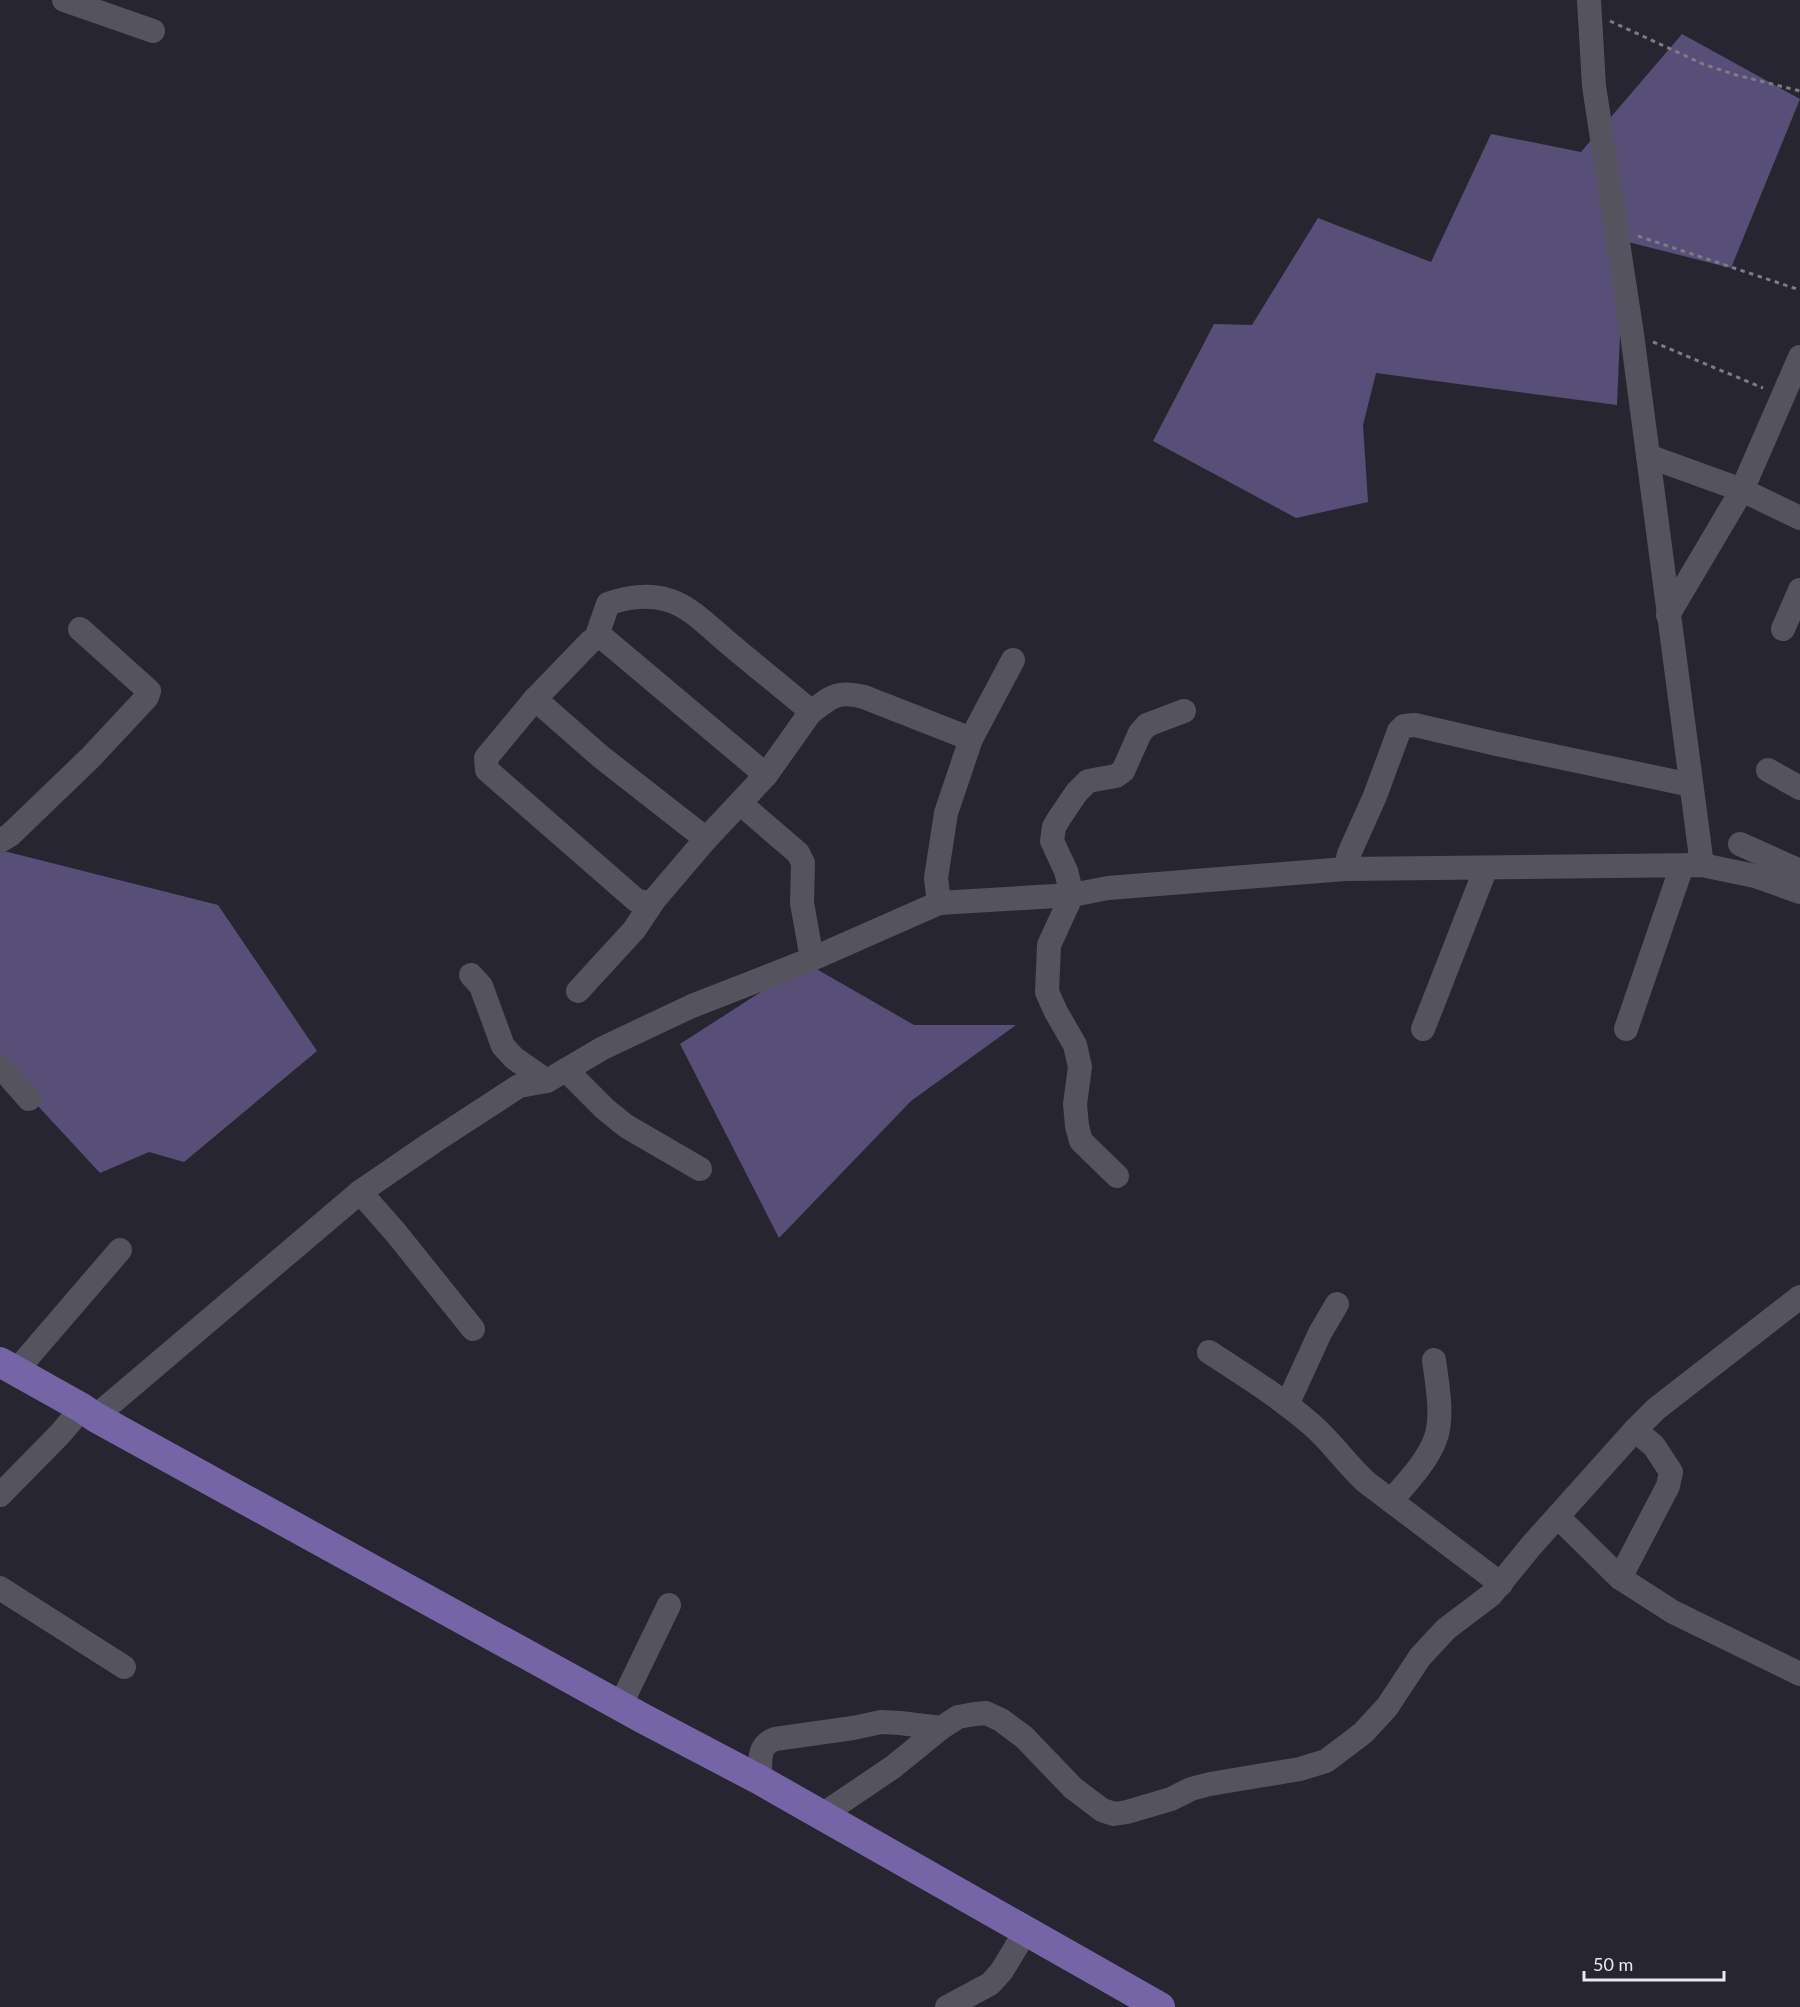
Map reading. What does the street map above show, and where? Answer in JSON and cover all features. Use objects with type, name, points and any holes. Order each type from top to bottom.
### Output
[{"type":"main road","points":[[8,1366],[620,1706],[760,1780],[1160,2007]]},
{"type":"street","points":[[64,0],[153,31]]},
{"type":"street","points":[[1589,6],[1594,86],[1632,334],[1692,784],[1692,865],[1626,1029]]},
{"type":"street","points":[[1668,615],[1742,490],[1800,357]]},
{"type":"street","points":[[1648,456],[1742,490],[1800,518]]},
{"type":"street","points":[[1784,629],[1800,590]]},
{"type":"street","points":[[654,900],[646,903],[636,900],[487,770],[486,758],[566,665],[596,638],[608,604],[621,599],[633,598],[666,600],[683,606],[807,708],[810,713]]},
{"type":"street","points":[[0,841],[92,756],[147,697],[149,691],[80,629]]},
{"type":"street","points":[[596,638],[603,638],[766,776]]},
{"type":"street","points":[[939,903],[936,878],[946,813],[971,739],[1013,660]]},
{"type":"street","points":[[578,991],[634,930],[654,900],[706,839],[766,776],[810,713],[833,695],[846,693],[864,697],[971,739]]},
{"type":"street","points":[[535,699],[600,756],[706,839]]},
{"type":"street","points":[[1118,1176],[1081,1141],[1075,1104],[1080,1067],[1078,1056],[1075,1045],[1047,992],[1049,945],[1072,895],[1066,871],[1052,841],[1054,827],[1060,817],[1077,792],[1088,781],[1116,776],[1123,771],[1140,733],[1147,725],[1184,711]]},
{"type":"street","points":[[1345,869],[1348,854],[1404,726],[1415,725],[1692,784]]},
{"type":"street","points":[[1768,770],[1799,785]]},
{"type":"street","points":[[741,804],[798,853],[804,863],[802,903],[812,959]]},
{"type":"street","points":[[1740,844],[1800,871]]},
{"type":"street","points":[[0,1495],[60,1434],[360,1192],[519,1086],[556,1076],[603,1048],[692,1006],[812,959],[939,903],[1072,895],[1108,888],[1345,869],[1692,865],[1755,876],[1800,892]]},
{"type":"street","points":[[1423,1029],[1486,868]]},
{"type":"street","points":[[471,975],[481,986],[503,1046],[514,1058],[556,1076],[626,1126],[700,1169]]},
{"type":"street","points":[[0,1066],[28,1099]]},
{"type":"street","points":[[360,1192],[473,1329]]},
{"type":"street","points":[[8,1366],[120,1250]]},
{"type":"street","points":[[827,1818],[941,1728],[958,1717],[986,1713],[994,1715],[1024,1737],[1073,1788],[1102,1810],[1114,1814],[1171,1799],[1191,1789],[1219,1781],[1300,1769],[1326,1761],[1363,1733],[1387,1707],[1420,1657],[1446,1629],[1478,1607],[1501,1584],[1532,1546],[1656,1409],[1800,1297]]},
{"type":"street","points":[[1287,1405],[1320,1333],[1337,1304]]},
{"type":"street","points":[[1209,1352],[1287,1405],[1332,1443],[1352,1469],[1501,1584]]},
{"type":"street","points":[[1391,1500],[1423,1463],[1436,1438],[1438,1405],[1434,1360]]},
{"type":"street","points":[[1620,1578],[1668,1486],[1671,1472],[1654,1446],[1635,1430]]},
{"type":"street","points":[[1558,1518],[1620,1578],[1673,1612],[1800,1674]]},
{"type":"street","points":[[0,1588],[124,1667]]},
{"type":"street","points":[[620,1706],[669,1605]]},
{"type":"street","points":[[760,1780],[762,1748],[768,1741],[881,1722],[941,1728]]},
{"type":"street","points":[[947,2007],[990,1984],[1001,1972],[1026,1931]]},
{"type":"path","points":[[1589,6],[1703,64],[1800,91]]},
{"type":"path","points":[[1617,229],[1800,290]]},
{"type":"path","points":[[1632,334],[1784,396]]},
{"type":"shaded area","points":[[1682,34],[1800,99],[1731,268],[1624,241],[1617,405],[1376,373],[1363,425],[1368,502],[1296,518],[1153,441],[1214,324],[1252,325],[1318,218],[1431,262],[1491,134],[1581,152]]},
{"type":"shaded area","points":[[0,850],[218,905],[317,1051],[184,1162],[149,1152],[100,1173],[0,1065]]},
{"type":"shaded area","points":[[806,963],[914,1025],[1016,1025],[911,1101],[779,1238],[680,1044]]}]
